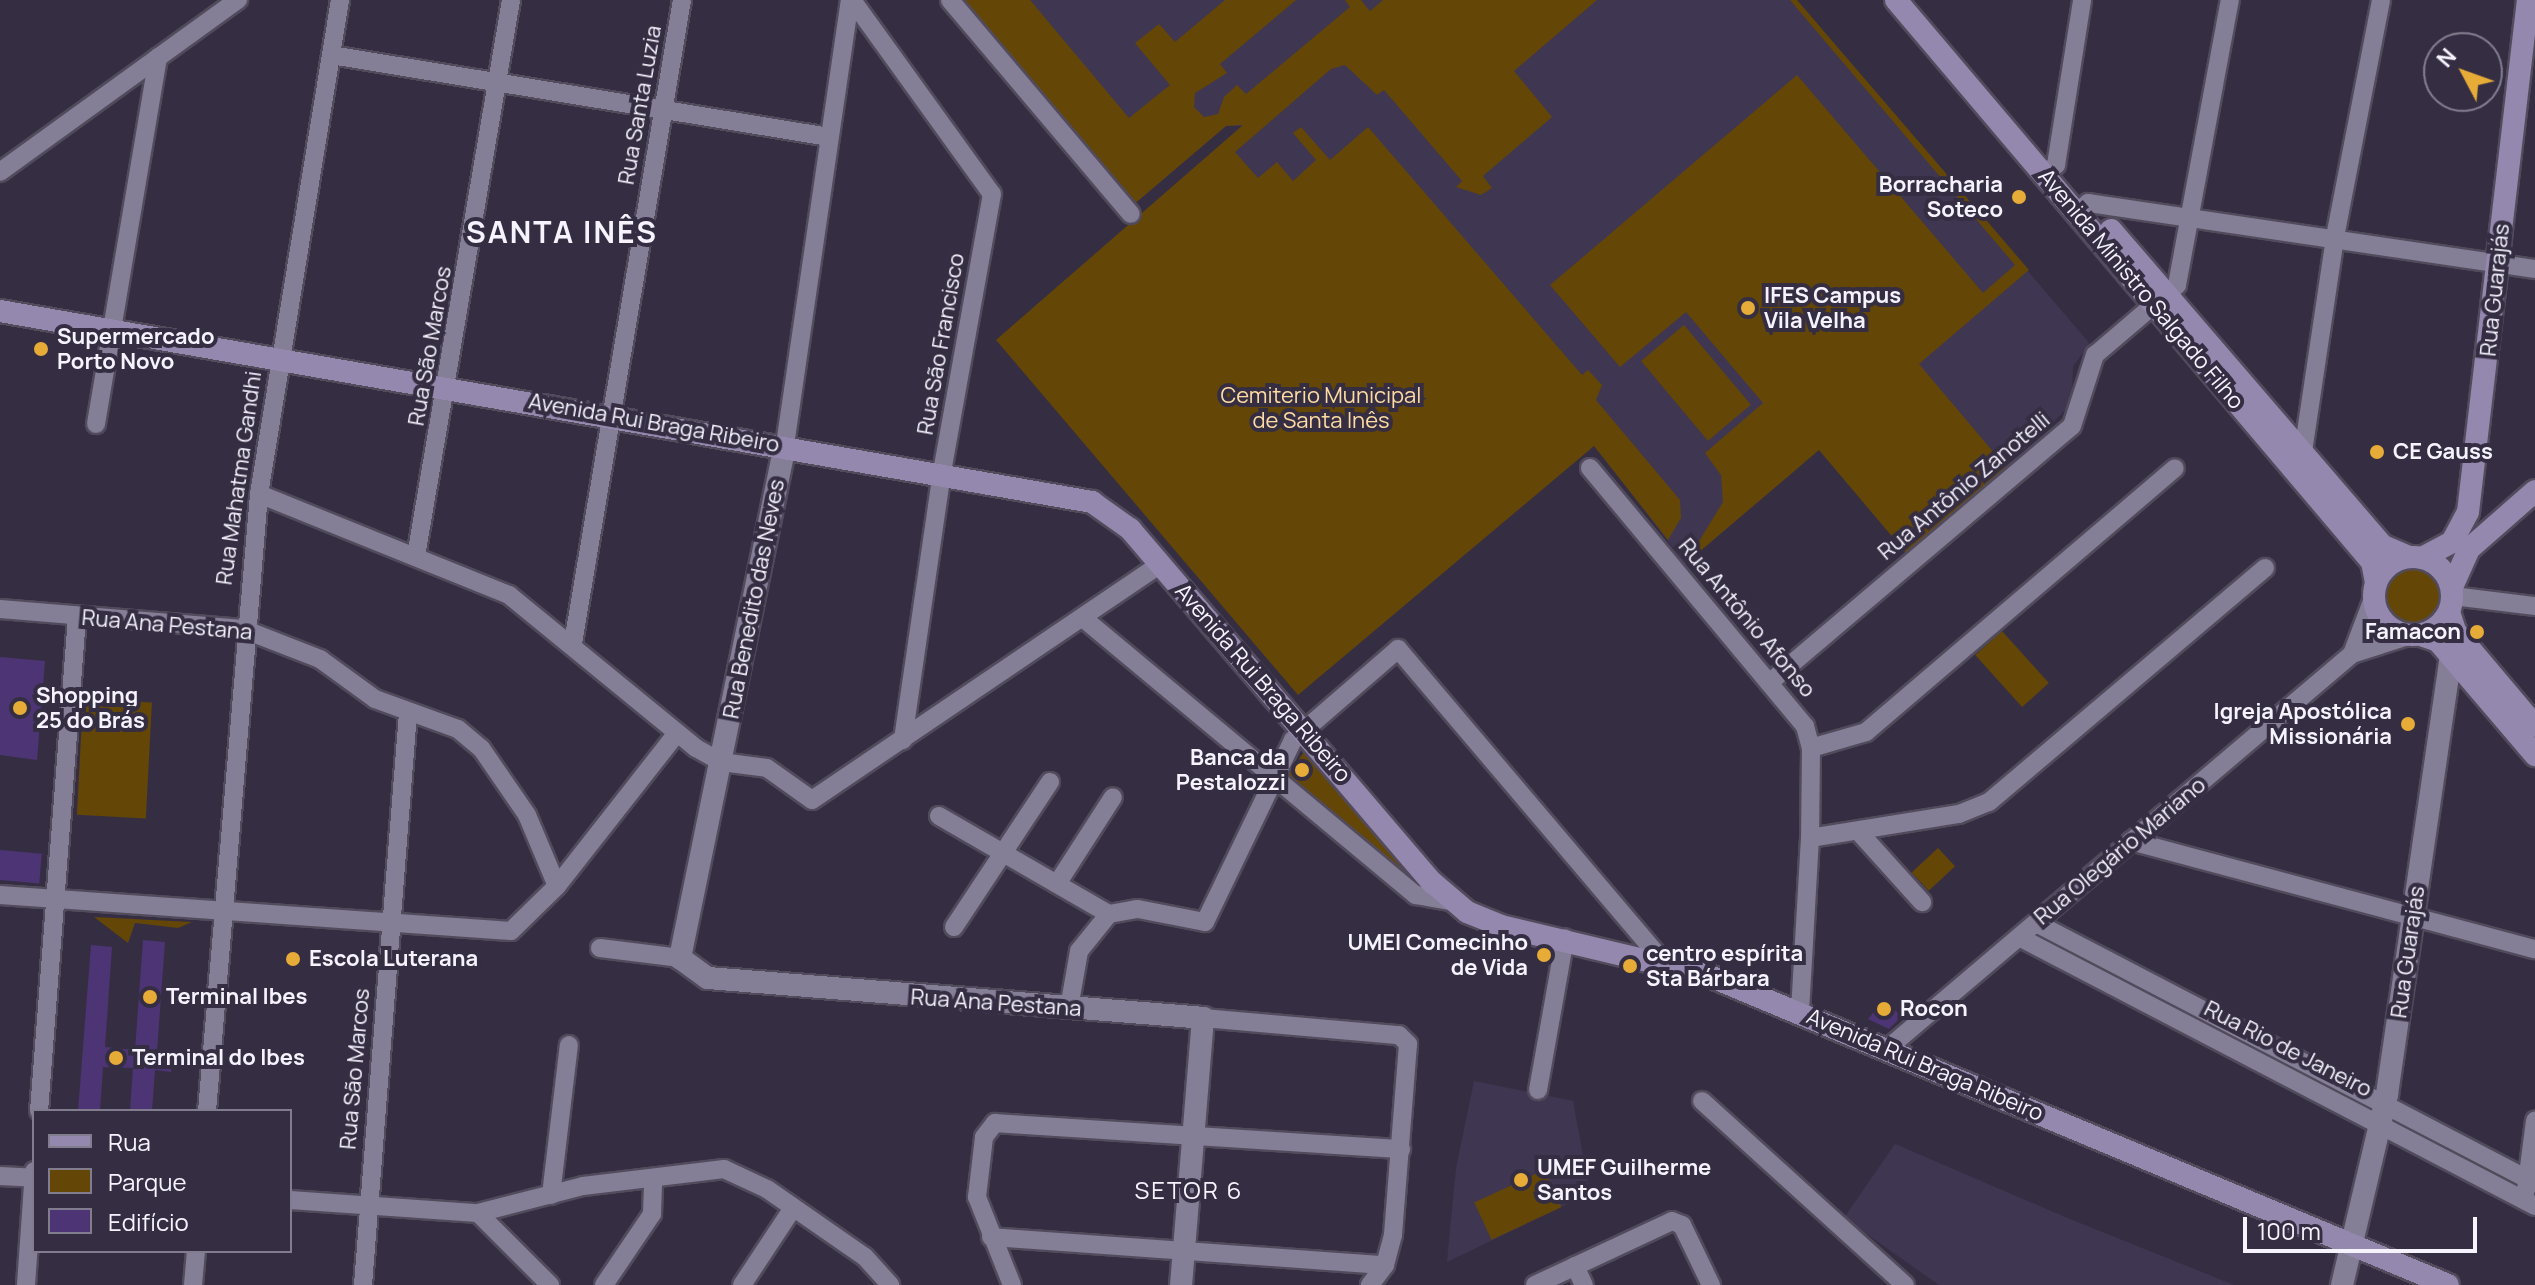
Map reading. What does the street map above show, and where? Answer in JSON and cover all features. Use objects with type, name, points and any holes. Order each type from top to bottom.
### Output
[{"type":"main road","name":"Avenida Ministro Salgado Filho","points":[[1896,0],[2050,170]]},
{"type":"main road","name":"Avenida Ministro Salgado Filho","points":[[1915,0],[2050,170],[2298,460],[2383,546],[2416,558]]},
{"type":"main road","name":"Rua Guarajás","points":[[2416,558],[2456,538],[2469,503],[2527,0]]},
{"type":"main road","name":"Avenida Rui Braga Ribeiro","points":[[0,311],[942,472],[1092,502],[1130,529],[1451,901],[1492,924],[1662,960],[1800,1012],[2448,1285]]},
{"type":"main road","name":"Avenida Ministro Salgado Filho","points":[[2298,460],[2372,562],[2375,590]]},
{"type":"main road","points":[[2414,635],[2451,598],[2465,554],[2535,491]]},
{"type":"main road","points":[[2469,503],[2478,520],[2496,525]]},
{"type":"main road","points":[[2535,726],[2455,631],[2451,598],[2443,570],[2416,558],[2392,564],[2375,590],[2382,620],[2414,635],[2435,638],[2535,755]]},
{"type":"street","points":[[0,172],[238,0]]},
{"type":"street","name":"Rua Mahatma Gandhi","points":[[207,1109],[243,629],[259,494],[340,0]]},
{"type":"street","name":"Rua São Marcos","points":[[416,556],[448,388],[511,0]]},
{"type":"street","name":"Rua Santa Luzia","points":[[573,643],[682,0]]},
{"type":"street","name":"Rua Benedito das Neves","points":[[680,958],[785,445],[851,0]]},
{"type":"street","name":"Rua São Francisco","points":[[851,0],[992,194],[942,472],[903,740]]},
{"type":"street","points":[[950,0],[1131,214]]},
{"type":"street","points":[[2050,170],[2082,0]]},
{"type":"street","points":[[2162,301],[2180,277],[2230,0]]},
{"type":"street","points":[[2298,460],[2335,237],[2381,0]]},
{"type":"street","points":[[2527,0],[2535,2]]},
{"type":"street","points":[[331,55],[829,137]]},
{"type":"street","points":[[96,424],[158,57]]},
{"type":"street","points":[[2082,208],[2335,237],[2535,269]]},
{"type":"street","name":"Rua Antônio Zanotelli","points":[[1769,683],[2072,426],[2082,412],[2095,355],[2162,301]]},
{"type":"street","name":"Rua Antônio Afonso","points":[[1590,468],[1805,726],[1811,748],[1810,838],[1800,1012]]},
{"type":"street","points":[[1811,748],[1866,732],[2175,468]]},
{"type":"street","points":[[259,494],[509,595],[573,643],[677,733],[721,762],[767,768],[812,800],[1160,564]]},
{"type":"street","points":[[1810,838],[1959,814],[1989,802],[2265,568]]},
{"type":"street","name":"Rua Olegário Mariano","points":[[2352,654],[2375,590]]},
{"type":"street","points":[[2451,598],[2535,606]]},
{"type":"street","name":"Rua Ana Pestana","points":[[0,609],[243,629],[320,659],[375,699],[458,729],[481,748],[527,815],[557,886]]},
{"type":"street","points":[[39,1109],[77,617]]},
{"type":"street","points":[[1083,618],[1416,895],[1451,901]]},
{"type":"street","name":"Rua Olegário Mariano","points":[[1887,1049],[2352,654],[2414,635]]},
{"type":"street","points":[[939,816],[1109,914],[1138,909],[1195,924],[1208,918],[1274,778],[1303,728],[1398,649],[1662,960]]},
{"type":"street","name":"Rua Guarajás","points":[[2342,1285],[2380,1113],[2451,656]]},
{"type":"street","name":"Rua São Marcos","points":[[363,1285],[408,713]]},
{"type":"street","points":[[0,895],[222,909],[389,926],[501,933],[522,925],[557,886],[677,733]]},
{"type":"street","points":[[954,927],[1050,782]]},
{"type":"street","points":[[1057,884],[1113,797]]},
{"type":"street","points":[[1858,831],[1922,902]]},
{"type":"street","points":[[2131,841],[2535,949]]},
{"type":"street","points":[[1069,1008],[1079,951],[1109,914]]},
{"type":"street","name":"Rua Rio de Janeiro","points":[[2036,923],[2380,1113],[2530,1203]]},
{"type":"street","name":"Rua Rio de Janeiro","points":[[2019,937],[2380,1113],[2531,1181]]},
{"type":"street","points":[[1538,1090],[1565,938]]},
{"type":"street","name":"Rua Ana Pestana","points":[[600,948],[680,958],[708,978],[1399,1035],[1410,1050],[1401,1149]]},
{"type":"street","points":[[1181,1285],[1203,1018]]},
{"type":"street","points":[[551,1195],[569,1045]]},
{"type":"street","points":[[1702,1101],[1903,1285]]},
{"type":"street","points":[[1012,1285],[977,1197],[984,1137],[1001,1121],[1192,1131],[1401,1149],[1385,1265],[1370,1285]]},
{"type":"street","points":[[2530,1203],[2535,1121]]},
{"type":"street","points":[[292,1200],[367,1209],[478,1213],[551,1195],[724,1169],[793,1208],[865,1257],[887,1283]]},
{"type":"street","points":[[0,1176],[32,1178]]},
{"type":"street","points":[[604,1285],[652,1214],[653,1178]]},
{"type":"street","points":[[26,1285],[32,1205]]},
{"type":"street","points":[[742,1285],[793,1208]]},
{"type":"street","points":[[478,1213],[550,1285]]},
{"type":"street","points":[[1535,1285],[1678,1222],[1711,1285]]},
{"type":"street","points":[[991,1237],[1183,1248],[1385,1265]]},
{"type":"street","points":[[193,1285],[196,1253]]},
{"type":"street","points":[[1575,1266],[1584,1285]]},
{"type":"shaded area","name":"IFES Campus Vila Velha","points":[[959,0],[1797,0],[2090,344],[2073,366],[2072,404],[2006,467],[1918,365],[1685,564],[1362,134],[1272,211],[1218,147],[1243,126],[1226,126],[1132,206]]},
{"type":"shaded area","name":"UMEF Guilherme Santos","points":[[1474,1081],[1573,1101],[1590,1193],[1447,1262],[1456,1168]]},
{"type":"shaded area","points":[[1895,1144],[2234,1285],[1939,1285],[1844,1218]]},
{"type":"green space","name":"Cemiterio Municipal de Santa Inês","points":[[959,0],[1030,0],[1129,118],[1170,85],[1135,43],[1159,24],[1175,42],[1225,0],[1296,0],[1220,64],[1227,73],[1195,93],[1194,107],[1204,117],[1218,114],[1224,97],[1237,85],[1246,94],[1350,7],[1345,0],[1361,0],[1370,11],[1383,0],[1597,0],[1514,71],[1552,117],[1483,176],[1492,188],[1481,195],[1456,187],[1462,181],[1384,90],[1377,95],[1345,65],[1331,69],[1235,152],[1258,178],[1277,162],[1293,181],[1316,160],[1293,133],[1301,127],[1330,160],[1368,127],[1582,375],[1588,370],[1602,385],[1596,400],[1680,500],[1681,518],[1668,540],[1594,446],[1298,695],[996,340],[1243,125],[1226,126],[1132,206]]},
{"type":"green space","points":[[1790,0],[1797,0],[2029,270],[1919,364],[2006,467],[1906,553],[1819,450],[1685,564],[1723,502],[1721,475],[1705,453],[1763,403],[1686,312],[1620,367],[1550,285],[1797,75],[1983,293],[2015,265]]},
{"type":"green space","points":[[1684,325],[1751,405],[1708,441],[1641,361]]},
{"type":"green space","points":[[2420,563],[2438,572],[2445,583],[2445,609],[2438,620],[2427,627],[2408,629],[2390,620],[2383,609],[2381,590],[2390,572],[2401,565]]},
{"type":"green space","points":[[2002,631],[2049,683],[2022,707],[1975,655]]},
{"type":"green space","points":[[83,699],[152,703],[146,818],[77,815]]},
{"type":"green space","points":[[1305,750],[1421,883],[1414,889],[1284,781]]},
{"type":"green space","points":[[1938,848],[1955,866],[1929,891],[1912,873]]},
{"type":"green space","points":[[94,917],[192,922],[178,928],[135,923],[128,943]]},
{"type":"green space","points":[[2066,948],[2367,1104],[2365,1109],[2064,952]]},
{"type":"green space","points":[[1544,1170],[1561,1207],[1492,1240],[1474,1203]]},
{"type":"building","name":"Shopping 25 do Brás","points":[[0,657],[45,661],[37,760],[0,755]]},
{"type":"building","points":[[0,850],[42,854],[39,884],[0,880]]},
{"type":"building","name":"Terminal Ibes","points":[[143,940],[165,942],[157,1051],[173,1052],[171,1072],[155,1070],[152,1109],[130,1109],[133,1068],[103,1067],[100,1109],[78,1109],[91,945],[112,947],[105,1047],[135,1050]]},
{"type":"building","name":"Rocon","points":[[1883,1001],[1902,1016],[1889,1029],[1868,1019]]},
{"type":"place","name":"Borracharia Soteco","points":[[2019,197]]},
{"type":"place","name":"IFES Campus Vila Velha","points":[[1748,308]]},
{"type":"place","name":"Supermercado Porto Novo","points":[[41,349]]},
{"type":"place","name":"CE Gauss","points":[[2377,452]]},
{"type":"place","name":"Famacon","points":[[2477,632]]},
{"type":"place","name":"Shopping 25 do Brás","points":[[20,708]]},
{"type":"place","name":"Igreja Apostólica Missionária","points":[[2408,724]]},
{"type":"place","name":"Banca da Pestalozzi","points":[[1302,770]]},
{"type":"place","name":"UMEI Comecinho de Vida","points":[[1544,955]]},
{"type":"place","name":"Escola Luterana","points":[[293,959]]},
{"type":"place","name":"centro espírita Sta Bárbara","points":[[1630,966]]},
{"type":"place","name":"Terminal Ibes","points":[[150,997]]},
{"type":"place","name":"Rocon","points":[[1884,1009]]},
{"type":"place","name":"Terminal do Ibes","points":[[116,1058]]},
{"type":"place","name":"UMEF Guilherme Santos","points":[[1521,1180]]},
{"type":"district","name":"SANTA INÊS","points":[[562,232]]},
{"type":"district","name":"SETOR 6","points":[[1189,1190]]}]
